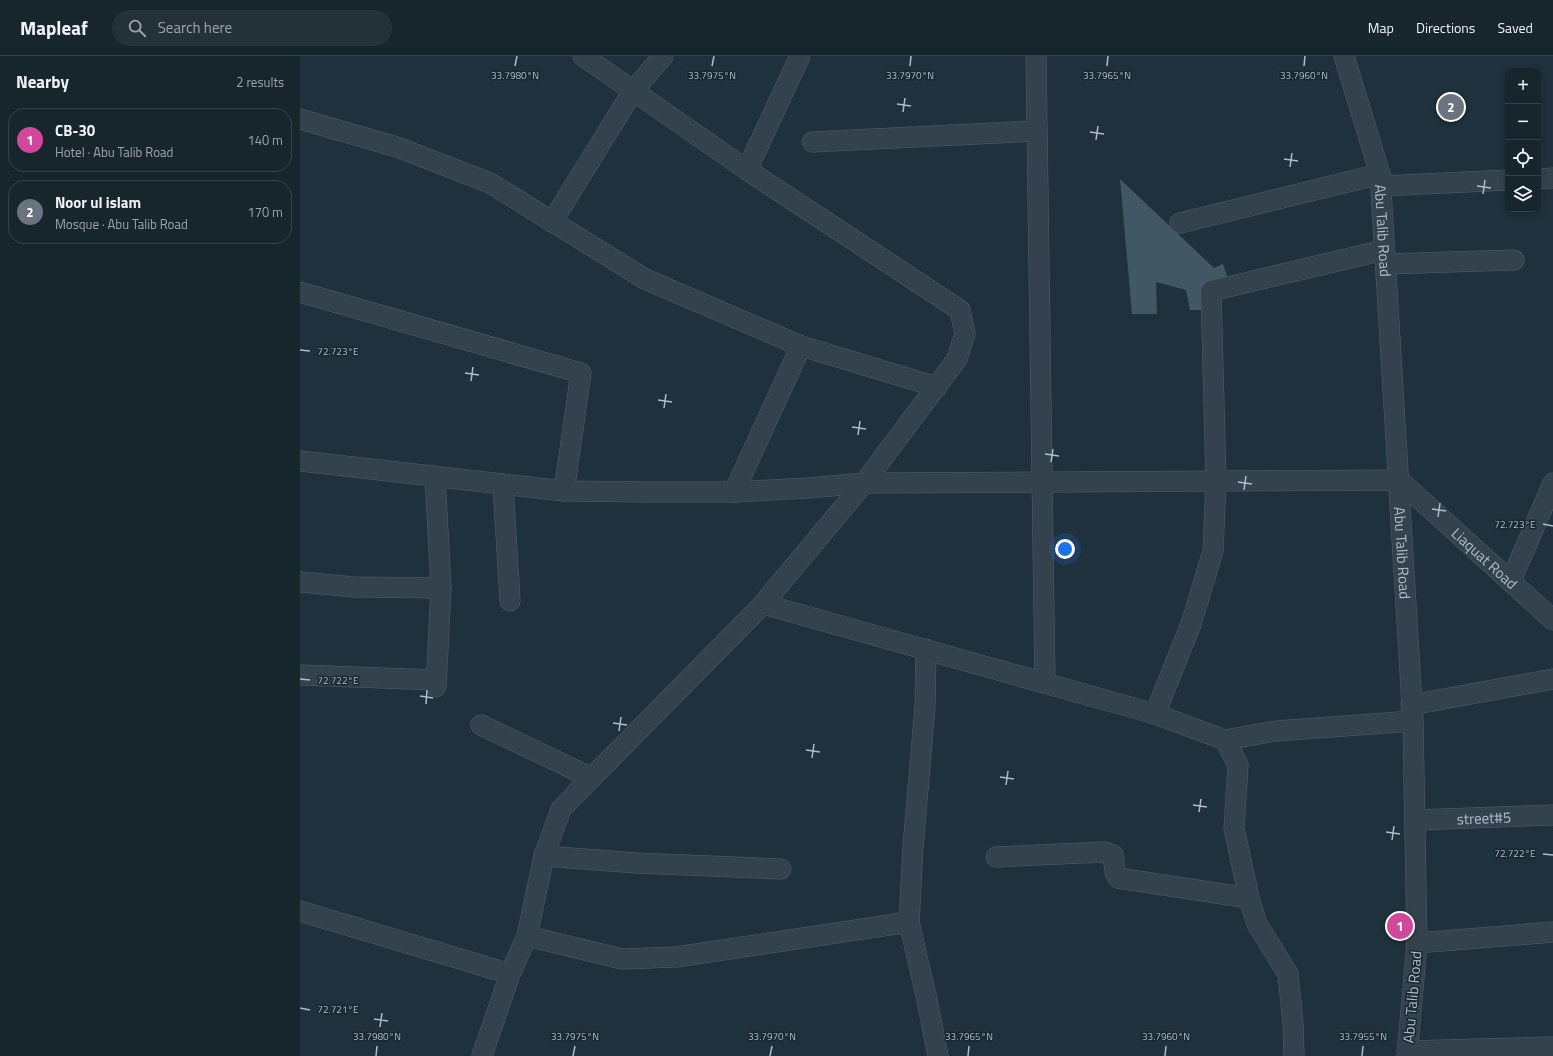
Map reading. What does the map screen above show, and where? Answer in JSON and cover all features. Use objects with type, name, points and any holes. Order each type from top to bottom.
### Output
[{"type":"street","points":[[482,1056],[510,974],[527,936],[544,856],[561,810],[763,604],[864,483],[937,387],[957,359],[965,334],[960,310],[747,170],[583,56]]},
{"type":"street","points":[[552,222],[633,91],[663,56]]},
{"type":"street","points":[[747,170],[800,56]]},
{"type":"street","points":[[1036,56],[1044,683]]},
{"type":"street","name":"Abu Talib Road","points":[[1344,56],[1381,180],[1412,713],[1417,943],[1407,1054]]},
{"type":"street","points":[[300,119],[397,147],[490,183],[644,279],[801,346],[937,387]]},
{"type":"street","points":[[812,142],[1036,131]]},
{"type":"street","points":[[1541,178],[1553,178]]},
{"type":"street","points":[[1180,223],[1381,180],[1505,180]]},
{"type":"street","points":[[1155,714],[1191,624],[1213,550],[1216,480],[1211,291],[1385,257],[1514,260]]},
{"type":"street","points":[[300,292],[581,373],[564,491]]},
{"type":"street","points":[[734,492],[801,346]]},
{"type":"street","points":[[300,461],[564,491],[734,492],[864,483],[1399,480]]},
{"type":"street","points":[[300,675],[436,684],[441,588],[435,476]]},
{"type":"street","name":"Liaquat Road","points":[[1399,480],[1553,620]]},
{"type":"street","points":[[1511,581],[1553,483]]},
{"type":"street","points":[[503,484],[510,601]]},
{"type":"street","points":[[300,582],[354,587],[441,588]]},
{"type":"street","points":[[763,604],[1155,714],[1225,740],[1276,731],[1412,713],[1553,679]]},
{"type":"street","points":[[926,649],[925,707],[913,847],[909,922],[938,1056]]},
{"type":"street","points":[[481,725],[592,778]]},
{"type":"street","points":[[1225,740],[1238,765],[1234,828],[1249,898],[1257,924],[1288,974],[1293,1023],[1294,1056]]},
{"type":"street","name":"street#5","points":[[1415,820],[1553,815]]},
{"type":"street","points":[[996,858],[1105,852],[1113,855],[1115,872],[1118,878],[1249,898]]},
{"type":"street","points":[[544,856],[637,863],[781,868]]},
{"type":"street","points":[[300,911],[510,974]]},
{"type":"street","points":[[527,936],[622,959],[676,957],[909,922]]},
{"type":"street","points":[[1417,943],[1553,932]]},
{"type":"street","points":[[1407,1054],[1553,1047]]},
{"type":"building","points":[[1120,179],[1214,268],[1223,264],[1227,276],[1208,285],[1205,310],[1190,310],[1186,290],[1156,282],[1157,314],[1132,314]]},
{"type":"place","name":"Noor ul islam","points":[[1451,107]]},
{"type":"place","name":"CB-30","points":[[1400,926]]}]
